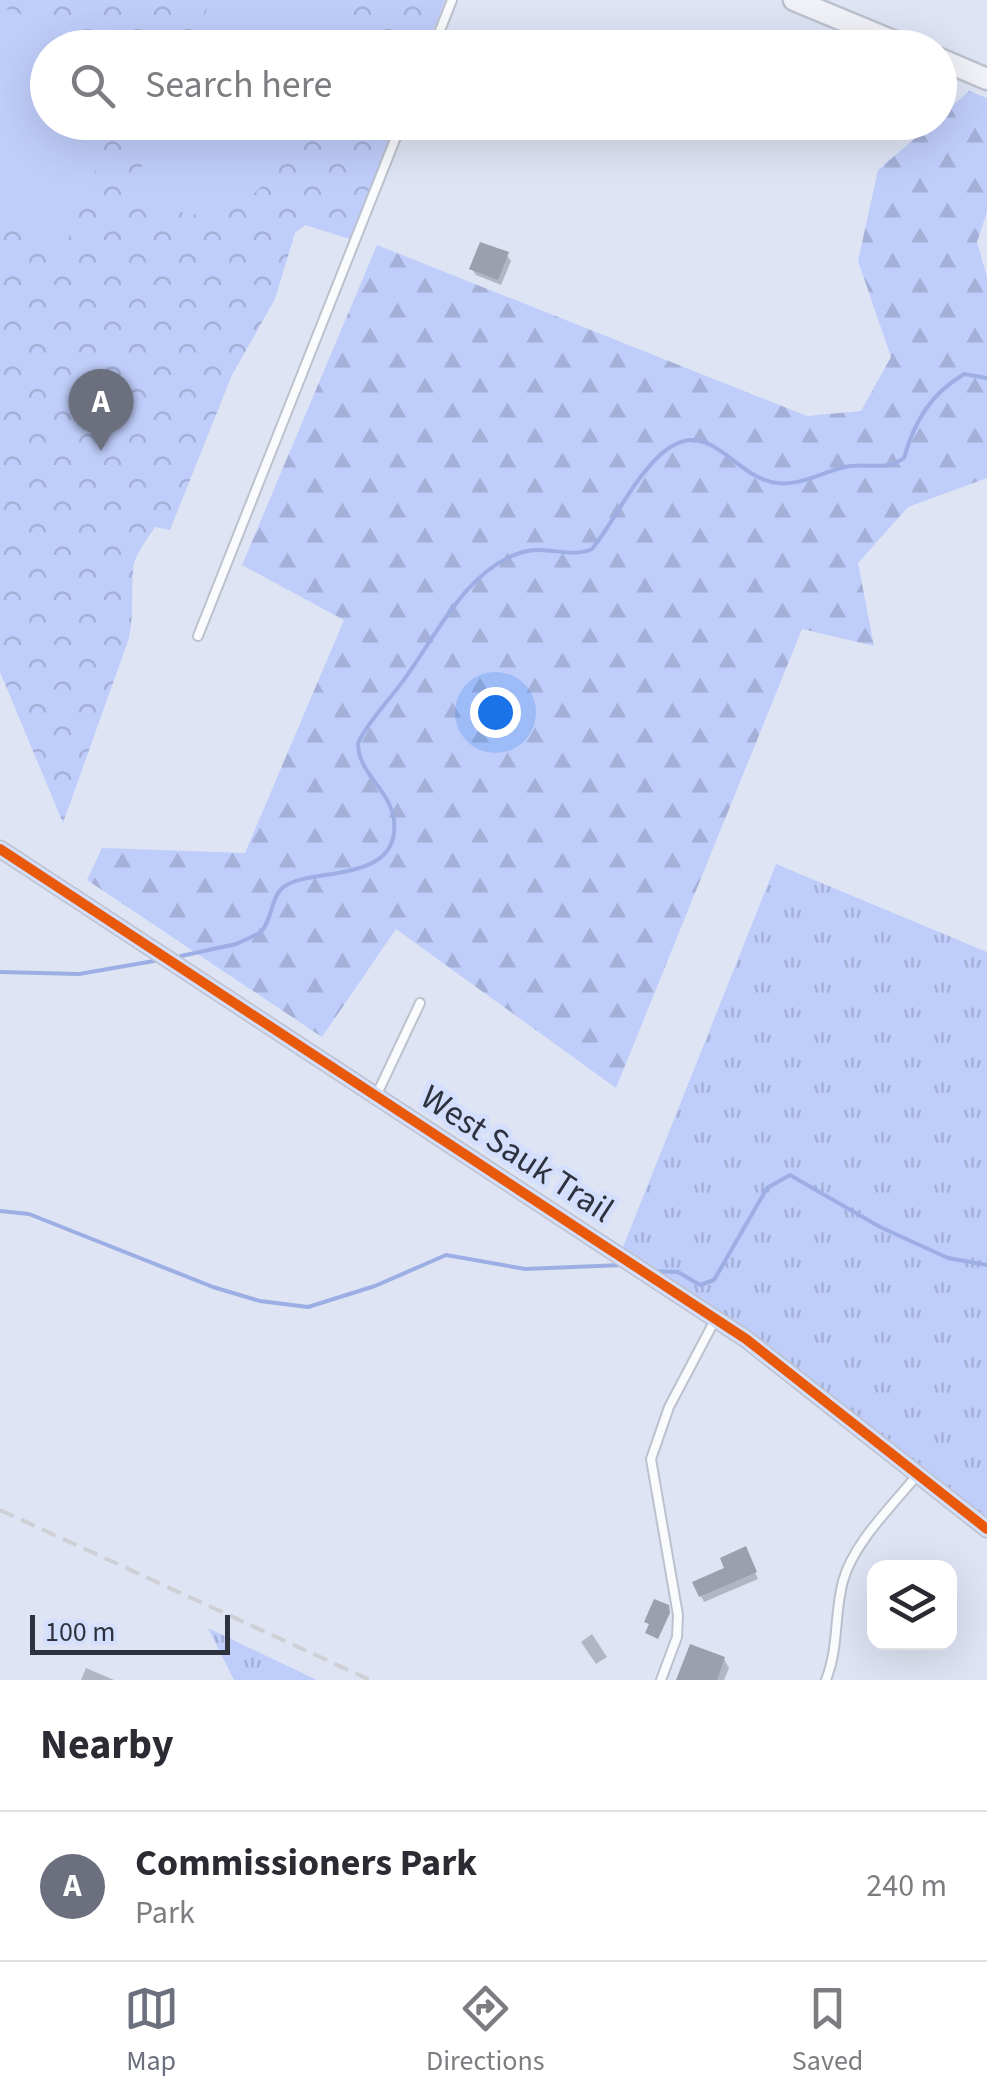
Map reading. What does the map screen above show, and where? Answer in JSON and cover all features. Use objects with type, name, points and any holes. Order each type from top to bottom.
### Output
[{"type":"main road","points":[[794,0],[866,30]]},
{"type":"main road","points":[[957,67],[987,79]]},
{"type":"street","name":"West Sauk Trail","points":[[0,849],[716,1318],[987,1529]]},
{"type":"lane","points":[[440,30],[452,0]]},
{"type":"lane","points":[[198,636],[395,140]]},
{"type":"lane","points":[[377,1094],[420,1003]]},
{"type":"lane","points":[[661,1680],[677,1637],[678,1615],[651,1460],[669,1407],[716,1318]]},
{"type":"lane","points":[[826,1680],[835,1656],[840,1592],[849,1566],[918,1474]]},
{"type":"green space","points":[[0,0],[445,0],[434,30],[30,30],[30,140],[390,140],[350,239],[305,225],[295,233],[275,299],[232,375],[170,530],[155,527],[138,554],[129,638],[63,823],[0,672]]},
{"type":"green space","points":[[210,0],[344,0],[344,30],[200,28]]},
{"type":"green space","points":[[0,6],[60,30],[30,30],[30,140],[107,140],[63,252],[37,242],[0,219]]},
{"type":"green space","points":[[969,91],[987,98],[987,212],[977,242],[987,277],[987,478],[908,507],[858,563],[874,646],[802,629],[616,1088],[396,929],[322,1037],[87,880],[102,848],[245,853],[344,620],[242,565],[377,245],[807,416],[861,411],[891,357],[858,261],[878,170],[913,140],[957,140],[957,102]]},
{"type":"green space","points":[[154,140],[283,140],[272,173],[261,187],[248,198],[215,213],[180,212],[133,185]]},
{"type":"green space","points":[[776,864],[987,952],[987,1526],[621,1252]]},
{"type":"green space","points":[[208,1628],[317,1680],[234,1680]]},
{"type":"building","points":[[480,242],[509,252],[498,280],[469,269]]},
{"type":"building","points":[[746,1546],[757,1572],[699,1597],[692,1582],[724,1568],[720,1558]]},
{"type":"building","points":[[654,1599],[669,1605],[670,1613],[658,1639],[645,1633],[649,1624],[644,1622]]},
{"type":"building","points":[[690,1644],[725,1657],[717,1680],[676,1680]]},
{"type":"waterway","points":[[181,956],[236,944],[260,933],[285,886],[353,870],[384,855],[392,840],[394,820],[387,799],[363,764],[358,743],[456,603],[486,572],[523,552],[576,553],[592,549],[646,470],[673,445],[690,440],[704,442],[746,470],[777,483],[803,481],[845,467],[890,465],[904,458],[919,420],[942,390],[964,374],[987,378]]},
{"type":"waterway","points":[[0,972],[79,974],[154,961]]},
{"type":"waterway","points":[[651,1271],[678,1272],[700,1285],[714,1280],[767,1188],[790,1175],[880,1227],[948,1258],[987,1265]]},
{"type":"waterway","points":[[0,1211],[29,1214],[213,1287],[260,1301],[308,1307],[375,1286],[446,1255],[525,1269],[622,1265]]},
{"type":"railway","points":[[0,1510],[370,1680]]},
{"type":"cycle path","points":[[0,849],[746,1339],[987,1529]]},
{"type":"place","name":"Commissioners Park","points":[[101,451]]}]
